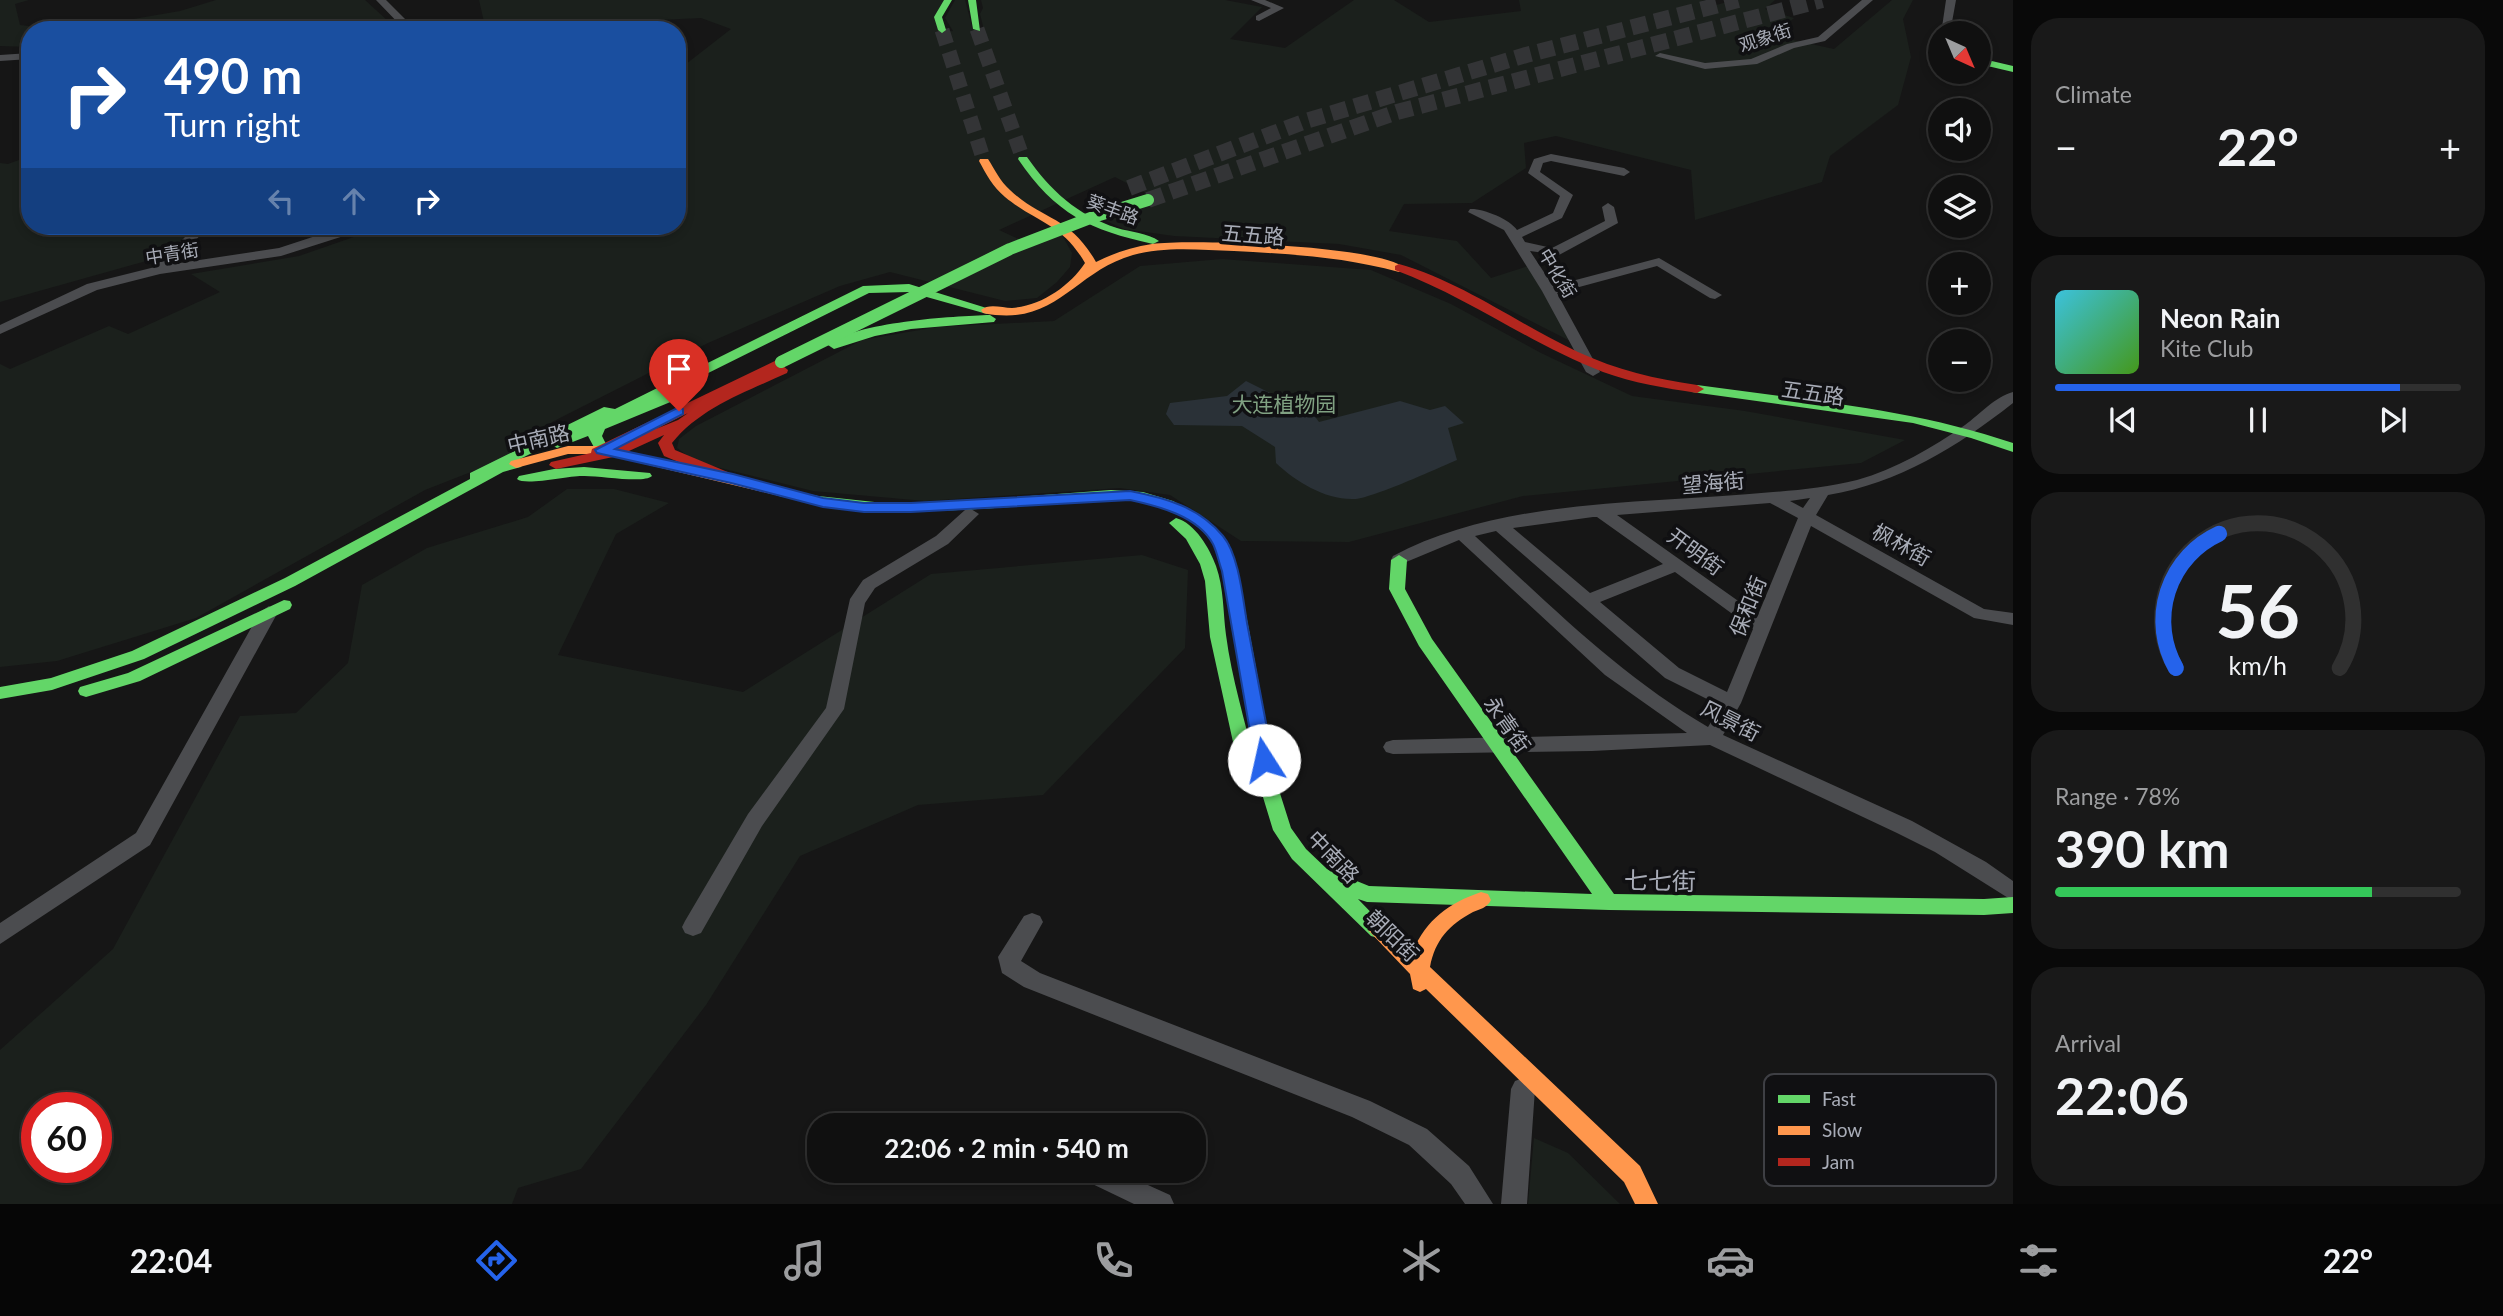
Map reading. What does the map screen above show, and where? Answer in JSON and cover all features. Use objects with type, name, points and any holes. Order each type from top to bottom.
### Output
[{"type":"main road","points":[[943,30],[938,17],[948,0]]},
{"type":"main road","points":[[972,0],[977,29]]},
{"type":"main road","points":[[1992,64],[2013,69]]},
{"type":"main road","name":"葵丰路","points":[[1023,159],[1049,198],[1094,232],[1128,237],[1167,249]]},
{"type":"main road","name":"葵丰路","points":[[984,162],[993,181],[1010,196],[1074,231],[1087,247],[1091,263],[1084,274]]},
{"type":"main road","points":[[607,453],[776,358],[1036,222],[1092,200]]},
{"type":"main road","points":[[776,358],[1010,249],[1093,217],[1148,200]]},
{"type":"main road","points":[[1074,231],[1094,232],[1117,256]]},
{"type":"main road","name":"五五路","points":[[1117,256],[1135,258],[1167,249]]},
{"type":"main road","name":"五五路","points":[[597,428],[626,407],[856,294],[879,286],[904,285],[990,310],[1021,312],[1051,304],[1084,274],[1117,256],[1167,249],[1346,256],[1391,265],[1424,277],[1590,366],[1642,381],[1913,419],[1938,428],[1968,431],[2013,448]]},
{"type":"main road","name":"五五路","points":[[733,479],[669,453],[665,443],[668,435],[693,416],[810,355],[855,336],[923,321],[1030,318],[1068,304],[1117,256]]},
{"type":"main road","points":[[810,355],[897,312],[904,304],[897,297],[889,295],[867,292],[856,294]]},
{"type":"main road","points":[[436,502],[495,465],[769,336]]},
{"type":"main road","name":"五五路","points":[[498,469],[776,358]]},
{"type":"main road","points":[[607,453],[608,439],[728,376]]},
{"type":"main road","points":[[425,527],[518,474],[607,453],[693,416]]},
{"type":"main road","points":[[597,428],[594,436],[596,445],[607,453],[677,481]]},
{"type":"main road","name":"中南路","points":[[0,693],[52,684],[138,654],[290,582],[498,469],[568,450],[607,453],[733,479],[823,503],[864,508],[911,508],[1130,495],[1159,501],[1186,512],[1203,524],[1219,541],[1230,571],[1276,814],[1282,830],[1314,868],[1632,1174],[1645,1204]]},
{"type":"main road","points":[[500,486],[547,472],[585,469],[677,481],[837,517],[867,519],[1127,507],[1163,516],[1192,536],[1208,564],[1213,581],[1218,637],[1254,798]]},
{"type":"main road","name":"永青街","points":[[1399,560],[1397,589],[1425,642],[1609,902]]},
{"type":"main road","points":[[40,702],[134,677],[302,596]]},
{"type":"main road","name":"朝阳街","points":[[1264,828],[1281,855],[1645,1204]]},
{"type":"main road","name":"七七街","points":[[1314,868],[1331,879],[1367,894],[1609,902],[1983,907],[2013,905]]},
{"type":"main road","points":[[1421,991],[1418,967],[1424,943],[1436,925],[1466,906],[1489,898]]},
{"type":"street","points":[[381,0],[402,21]]},
{"type":"street","points":[[1256,0],[1279,8],[1259,18]]},
{"type":"street","name":"观象街","points":[[1660,56],[1705,66],[1753,62],[1791,46],[1821,39],[1868,0]]},
{"type":"street","points":[[1947,21],[1951,0]]},
{"type":"street","points":[[0,58],[21,57]]},
{"type":"street","points":[[1518,241],[1558,215],[1567,195],[1534,173],[1538,161],[1551,157],[1624,173]]},
{"type":"street","points":[[1518,241],[1554,252],[1612,223],[1608,207]]},
{"type":"street","name":"中化街","points":[[1474,212],[1509,227],[1549,291],[1590,366]]},
{"type":"street","points":[[160,270],[194,235]]},
{"type":"street","name":"中青街","points":[[0,330],[92,287],[160,270],[216,264],[281,252],[336,235]]},
{"type":"street","points":[[1549,291],[1658,262],[1715,295]]},
{"type":"street","name":"望海街","points":[[1399,560],[1439,540],[1499,525],[1772,497],[1824,490],[1891,474],[1968,431],[2013,396]]},
{"type":"street","name":"保和街","points":[[1711,738],[1732,703],[1806,517],[1824,490]]},
{"type":"street","name":"枫林街","points":[[1772,497],[1980,614],[2013,619]]},
{"type":"street","name":"开明街","points":[[1603,513],[1763,627]]},
{"type":"street","points":[[693,927],[755,820],[835,709],[856,603],[869,584],[942,540],[971,514]]},
{"type":"street","points":[[1499,525],[1672,673],[1732,703]]},
{"type":"street","name":"风景街","points":[[1463,534],[1624,683],[1711,738],[1890,819],[1977,865],[2013,892]]},
{"type":"street","points":[[1587,601],[1677,565]]},
{"type":"street","points":[[0,936],[144,839],[269,612]]},
{"type":"street","points":[[1393,747],[1497,743],[1639,745],[1711,738]]},
{"type":"street","points":[[1032,922],[1009,957],[1010,966],[1032,980],[1361,1109],[1418,1137],[1460,1174],[1480,1204]]},
{"type":"street","points":[[1514,1204],[1523,1089]]},
{"type":"street","points":[[1116,1183],[1161,1204]]},
{"type":"green space","points":[[0,0],[29,0],[15,4],[21,25],[21,47],[0,46]]},
{"type":"green space","points":[[216,0],[365,0],[388,21],[122,21],[180,11]]},
{"type":"green space","points":[[479,0],[944,0],[940,32],[953,31],[945,18],[955,0],[965,0],[973,30],[984,30],[980,14],[983,8],[981,0],[1225,0],[1262,7],[1230,39],[1285,48],[1354,0],[1394,0],[1429,22],[1521,11],[1519,0],[1702,0],[1716,5],[1735,0],[1775,0],[1765,9],[1794,18],[1774,36],[1834,49],[1892,0],[1913,0],[1903,19],[1911,57],[1898,105],[1830,156],[1822,182],[1695,220],[1691,170],[1556,136],[1524,143],[1526,168],[1472,203],[1404,204],[1389,231],[1457,241],[1491,278],[1528,266],[1572,342],[1401,255],[1339,244],[1174,236],[1124,229],[1106,221],[1161,201],[1115,177],[999,230],[1034,246],[1062,235],[1072,253],[1070,267],[1037,298],[1005,301],[890,272],[840,286],[708,343],[552,422],[543,444],[425,490],[196,618],[57,661],[0,667],[0,364],[10,369],[109,326],[128,334],[220,292],[191,274],[299,256],[359,235],[686,235],[686,64],[731,29],[701,18],[638,21],[484,21]]},
{"type":"green space","points":[[21,159],[21,235],[187,235],[164,256],[0,302],[0,163],[8,164]]},
{"type":"green space","name":"大连植物园","points":[[1222,259],[1371,270],[1451,304],[1541,353],[1632,396],[1745,411],[1905,440],[1861,463],[1523,496],[1349,542],[1241,541],[1170,495],[1120,488],[925,501],[813,491],[696,462],[677,448],[679,439],[696,426],[862,340],[937,327],[1054,321],[1140,266]]},
{"type":"green space","points":[[567,489],[614,489],[669,503],[616,534],[558,655],[743,692],[931,574],[1142,555],[1188,570],[1185,648],[1043,795],[918,805],[800,856],[706,1005],[581,1169],[518,1188],[512,1204],[0,1204],[0,1050],[113,949],[240,716],[296,713],[348,663],[362,585],[427,548],[528,517]]},
{"type":"green space","points":[[1534,1138],[1568,1153],[1620,1204],[1528,1204]]},
{"type":"shaded area","points":[[1246,381],[1274,395],[1295,412],[1313,414],[1319,422],[1400,401],[1430,410],[1445,406],[1464,423],[1448,428],[1457,460],[1375,494],[1343,499],[1322,493],[1293,477],[1276,463],[1275,447],[1242,426],[1174,425],[1166,414],[1170,403],[1227,396]]},
{"type":"tunnel","points":[[1129,188],[1306,121],[1526,55],[1738,0]]},
{"type":"tunnel","points":[[1148,200],[1397,112],[1822,0]]},
{"type":"tunnel","points":[[977,29],[1023,159]]},
{"type":"tunnel","points":[[942,30],[984,161]]},
{"type":"traffic: fast","points":[[942,30],[938,17],[948,0]]},
{"type":"traffic: fast","points":[[972,0],[977,29]]},
{"type":"traffic: fast","points":[[1992,64],[2013,69]]},
{"type":"traffic: fast","points":[[1023,159],[1049,193],[1078,215],[1094,224],[1153,241]]},
{"type":"traffic: fast","points":[[781,362],[1010,249],[1093,217],[1148,200]]},
{"type":"traffic: fast","points":[[602,450],[595,436],[598,428],[609,417],[867,289],[909,288],[987,310]]},
{"type":"traffic: fast","points":[[834,345],[911,325],[990,319]]},
{"type":"traffic: fast","points":[[1697,389],[1913,419],[1976,435],[2013,448]]},
{"type":"traffic: fast","points":[[557,444],[680,393]]},
{"type":"traffic: fast","points":[[475,476],[609,410]]},
{"type":"traffic: fast","points":[[0,693],[52,684],[138,655],[290,582],[498,469],[516,464]]},
{"type":"traffic: fast","points":[[524,479],[554,473],[584,472],[645,476]]},
{"type":"traffic: fast","points":[[784,493],[851,505],[884,507],[949,506],[1131,495],[1168,504],[1202,523],[1221,544],[1230,571],[1269,787],[1282,830],[1299,854],[1378,930]]},
{"type":"traffic: fast","points":[[1176,523],[1192,536],[1208,564],[1213,581],[1218,637],[1251,783]]},
{"type":"traffic: fast","points":[[1399,560],[1397,589],[1425,642],[1609,902]]},
{"type":"traffic: fast","points":[[86,691],[134,677],[284,605]]},
{"type":"traffic: fast","points":[[1328,877],[1367,894],[1609,902],[1984,907],[2013,905]]},
{"type":"traffic: slow","points":[[984,161],[994,180],[1007,193],[1067,231],[1080,244],[1091,263],[1084,274]]},
{"type":"traffic: slow","points":[[987,310],[1032,309],[1047,303],[1100,264],[1120,255],[1148,248],[1206,246],[1318,252],[1399,268]]},
{"type":"traffic: slow","points":[[516,464],[568,450],[602,450],[784,493]]},
{"type":"traffic: slow","points":[[1420,983],[1423,953],[1434,930],[1443,921],[1481,900]]},
{"type":"traffic: slow","points":[[1378,930],[1632,1174],[1647,1204]]},
{"type":"traffic: jam","points":[[1399,268],[1475,301],[1572,354],[1609,370],[1659,383],[1697,389]]},
{"type":"traffic: jam","points":[[597,452],[781,362]]},
{"type":"traffic: jam","points":[[725,476],[669,453],[665,443],[688,419],[703,409],[782,370]]},
{"type":"traffic: jam","points":[[556,465],[613,453],[677,424]]},
{"type":"route","points":[[679,411],[602,450],[733,479],[823,503],[864,508],[911,508],[1130,495],[1159,501],[1186,512],[1203,524],[1219,541],[1230,571],[1264,760]]}]
